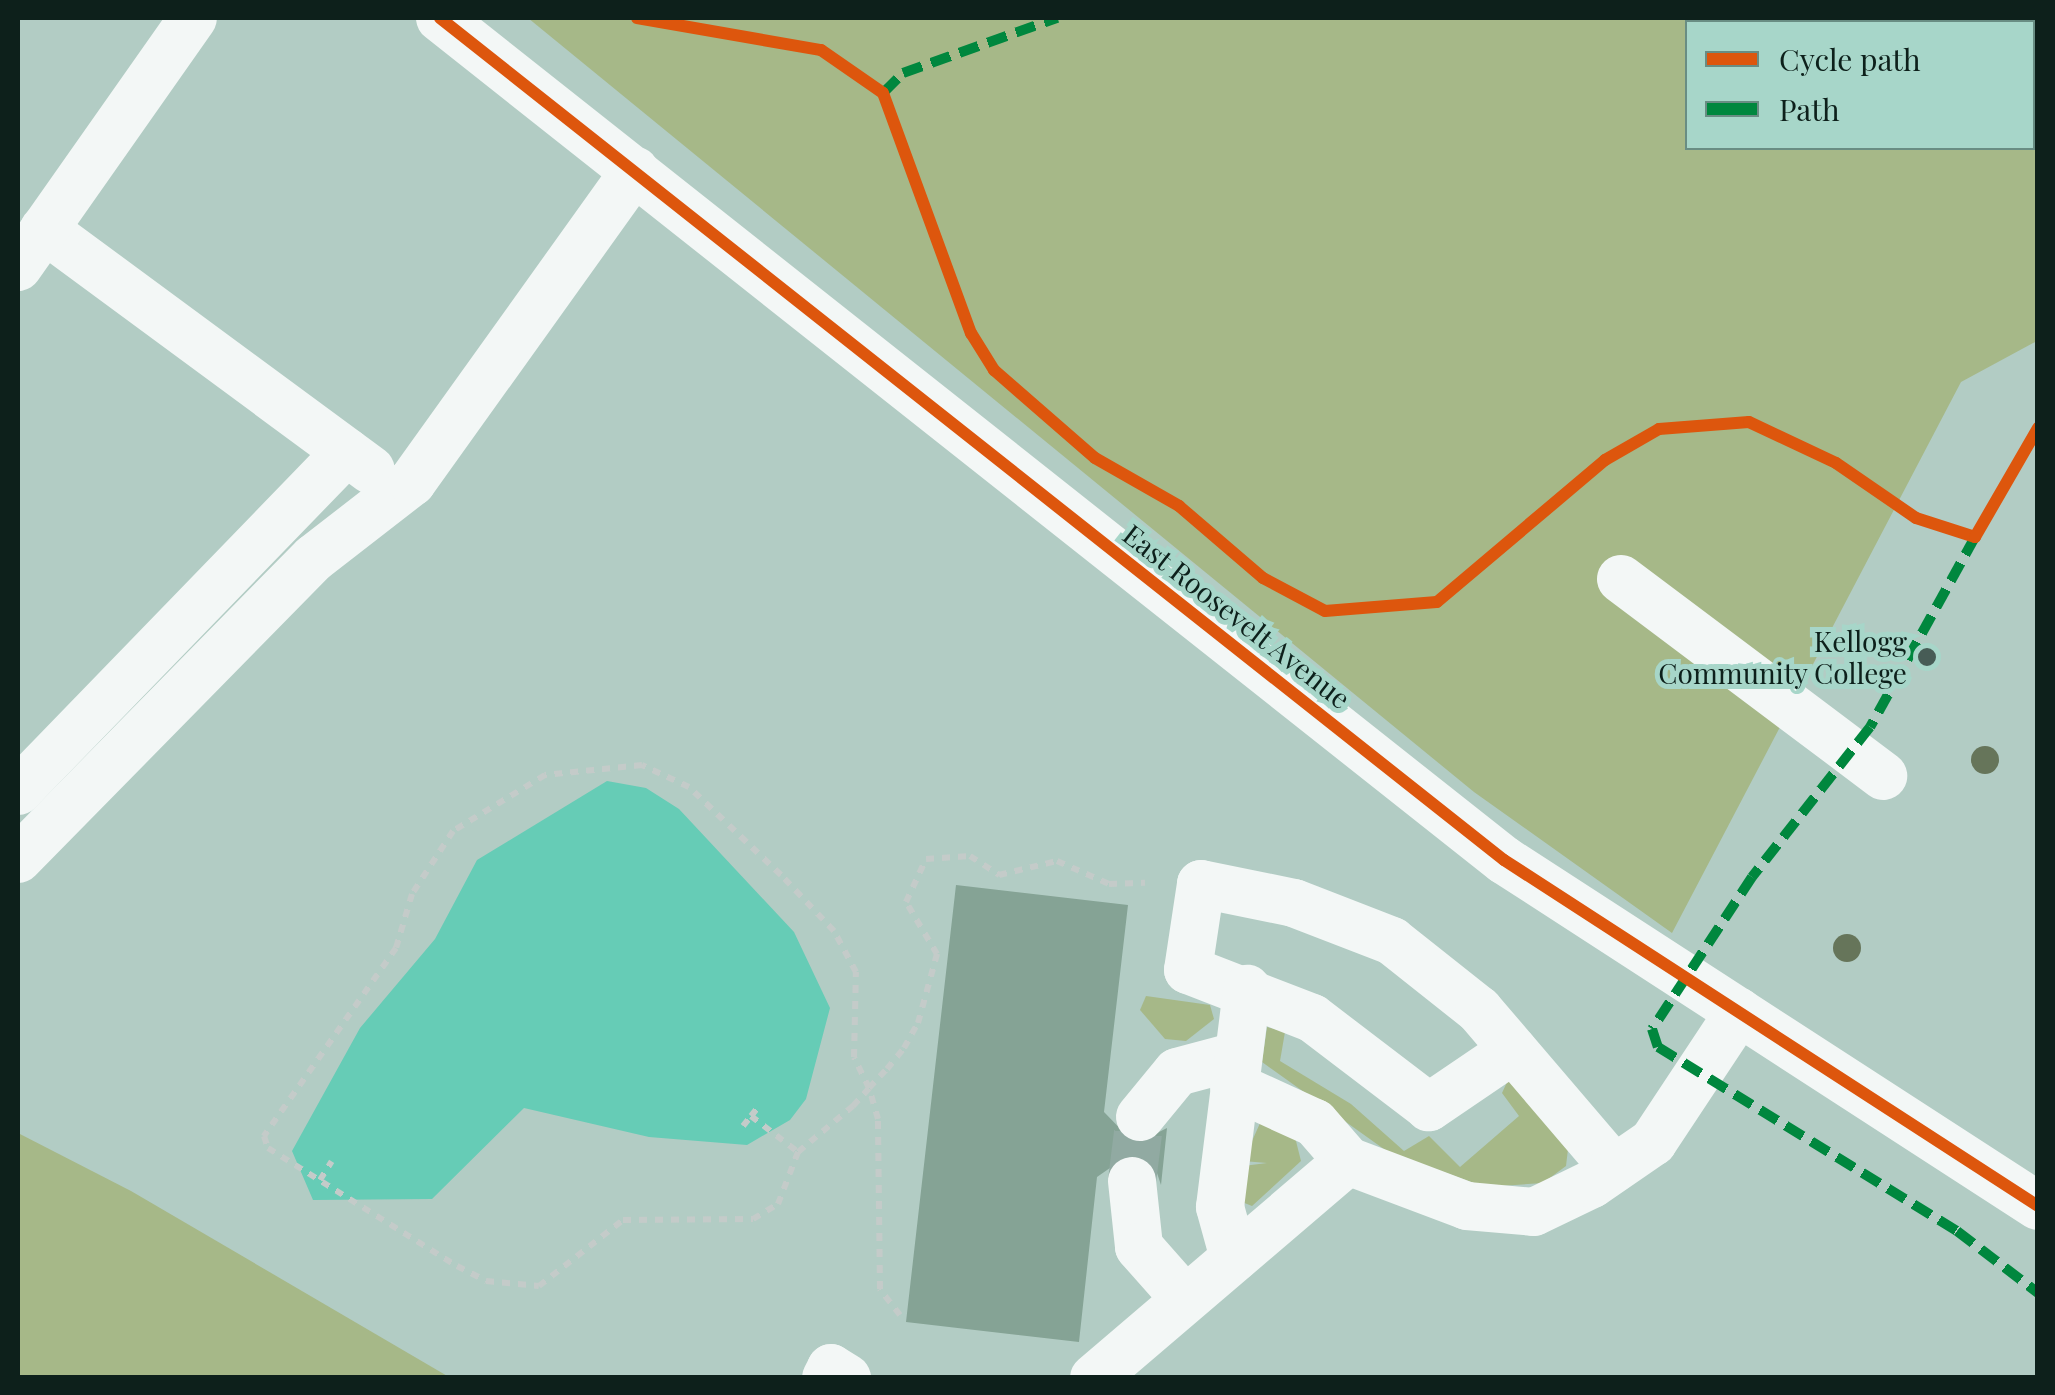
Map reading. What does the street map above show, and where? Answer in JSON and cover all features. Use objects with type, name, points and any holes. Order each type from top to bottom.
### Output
[{"type":"street","points":[[18,267],[193,18]]},
{"type":"street","name":"East Roosevelt Avenue","points":[[440,18],[1504,860],[2038,1206]]},
{"type":"street","points":[[18,859],[314,558],[399,492],[432,460],[635,171]]},
{"type":"street","points":[[44,229],[399,492]]},
{"type":"street","points":[[18,791],[346,452]]},
{"type":"street","points":[[1621,579],[1883,776]]},
{"type":"street","points":[[1513,1050],[1429,1107],[1312,1018],[1246,989],[1188,970],[1200,884],[1294,903],[1392,941],[1479,1010],[1614,1168]]},
{"type":"street","points":[[1234,1258],[1220,1207],[1246,989]]},
{"type":"street","points":[[1140,1117],[1177,1072],[1236,1071],[1315,1123],[1348,1162],[1466,1206],[1534,1212],[1653,1142],[1739,1012]]},
{"type":"street","points":[[1094,1378],[1348,1162]]},
{"type":"street","points":[[1132,1181],[1139,1247],[1186,1299]]},
{"type":"street","points":[[826,1378],[831,1368],[847,1378]]},
{"type":"path","points":[[900,1316],[880,1289],[878,1119],[869,1088],[851,1031],[862,993],[856,972],[809,904],[668,774],[576,767],[546,775],[453,832],[412,894],[396,948],[271,1122],[268,1148],[320,1180],[486,1281],[539,1286],[623,1220],[753,1219],[778,1204],[798,1152],[854,1106],[869,1088],[904,1048],[931,982],[936,954],[906,902],[926,859],[970,856],[999,875],[1057,861],[1109,884],[1145,883]]},
{"type":"path","points":[[742,1126],[759,1106]]},
{"type":"path","points":[[752,1116],[798,1152]]},
{"type":"path","points":[[320,1180],[332,1161]]},
{"type":"shaded area","points":[[528,18],[2037,18],[2037,341],[1961,382],[1672,933],[1474,792]]},
{"type":"shaded area","points":[[607,781],[646,788],[679,809],[794,932],[830,1008],[806,1099],[790,1120],[747,1145],[649,1137],[524,1108],[432,1199],[313,1200],[292,1151],[360,1028],[435,939],[477,860]]},
{"type":"shaded area","points":[[1146,996],[1210,1005],[1214,1019],[1186,1041],[1165,1039],[1140,1010]]},
{"type":"shaded area","points":[[1267,1027],[1285,1032],[1280,1061],[1351,1104],[1404,1151],[1429,1136],[1460,1167],[1519,1116],[1502,1093],[1508,1080],[1568,1149],[1566,1166],[1543,1183],[1485,1187],[1388,1152],[1262,1062]]},
{"type":"shaded area","points":[[1261,1121],[1295,1137],[1301,1161],[1252,1206],[1242,1202],[1243,1166],[1267,1163],[1243,1161]]},
{"type":"shaded area","points":[[18,1133],[131,1191],[449,1377],[18,1377]]},
{"type":"building","points":[[956,885],[1128,905],[1104,1112],[1135,1144],[1167,1128],[1161,1185],[1154,1164],[1130,1154],[1097,1177],[1079,1342],[906,1322]]},
{"type":"tunnel","points":[[1132,1181],[1140,1117]]},
{"type":"marked path","points":[[883,93],[903,73],[1057,18]]},
{"type":"marked path","points":[[1975,537],[1870,727],[1752,877],[1652,1029],[1658,1047],[1957,1231],[2038,1293]]},
{"type":"cycle path","points":[[440,18],[1504,860],[2038,1206]]},
{"type":"cycle path","points":[[637,18],[821,50],[883,93],[971,333],[994,370],[1095,458],[1179,506],[1263,578],[1325,611],[1437,602],[1605,460],[1659,429],[1749,422],[1836,463],[1916,518],[1975,537],[2038,428]]},
{"type":"place","name":"Kellogg Community College","points":[[1927,657]]}]
